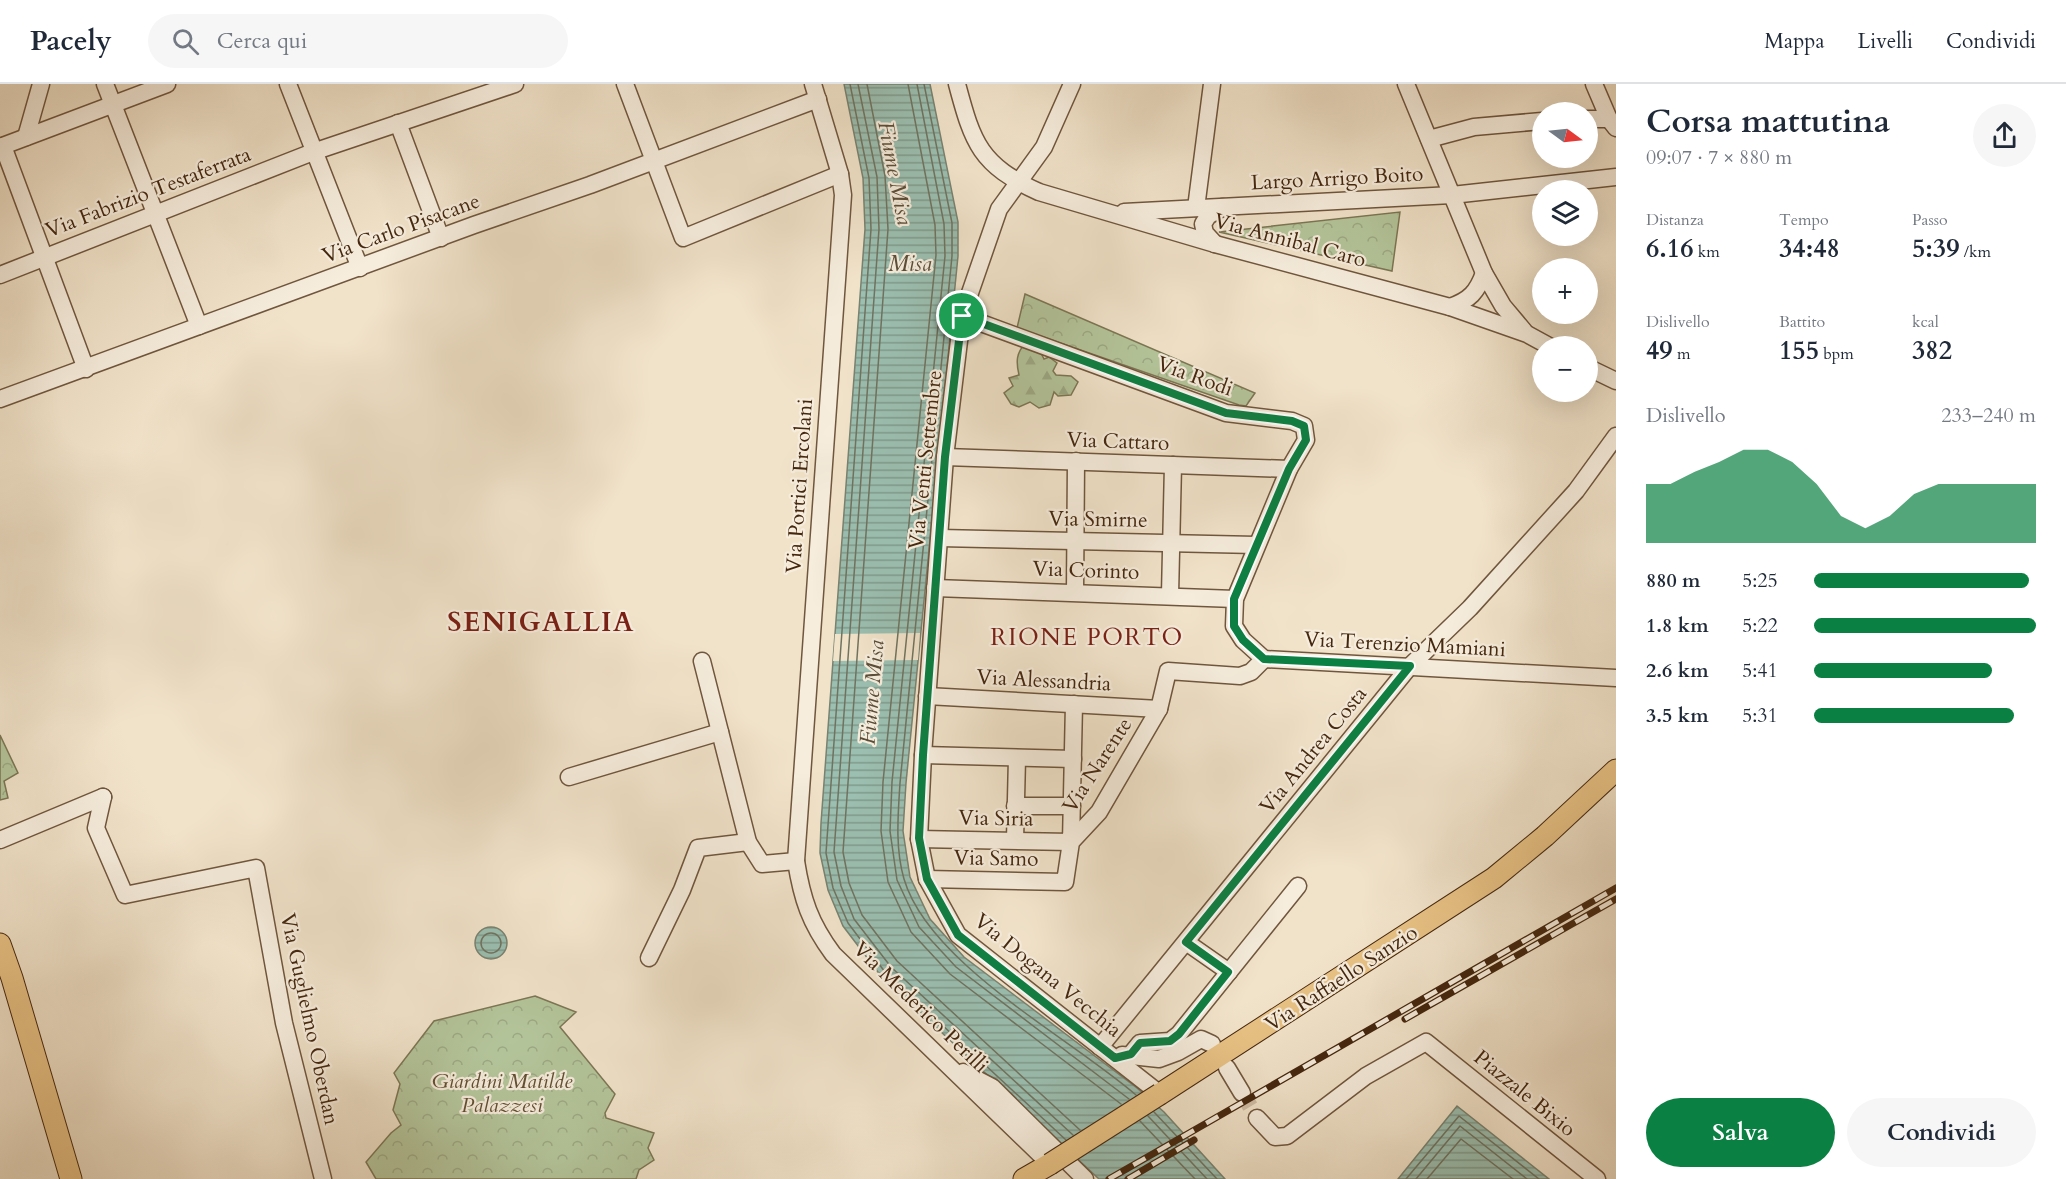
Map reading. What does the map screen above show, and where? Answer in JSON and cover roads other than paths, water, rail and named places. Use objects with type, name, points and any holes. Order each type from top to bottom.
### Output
[{"type":"main road","name":"Via Raffaello Sanzio","points":[[1024,1179],[1494,878],[1545,836],[1616,770]]},
{"type":"main road","points":[[0,944],[71,1179]]},
{"type":"street","points":[[26,137],[41,84]]},
{"type":"street","points":[[105,84],[199,326]]},
{"type":"street","points":[[86,369],[1,146],[167,84]]},
{"type":"street","points":[[288,84],[360,268]]},
{"type":"street","name":"Via Fabrizio Testaferrata","points":[[0,275],[313,152],[515,84]]},
{"type":"street","points":[[624,84],[682,238],[840,174]]},
{"type":"street","name":"Via Annibal Caro","points":[[957,84],[969,130],[985,158],[1018,182],[1058,198],[1215,244],[1450,307],[1532,337]]},
{"type":"street","name":"Via Venti Settembre","points":[[931,647],[945,457],[962,316],[999,209],[1044,147],[1072,84]]},
{"type":"street","points":[[1196,208],[1212,84]]},
{"type":"street","points":[[1406,84],[1484,273],[1503,306],[1527,334]]},
{"type":"street","points":[[1594,84],[1612,123]]},
{"type":"street","name":"Via Carlo Pisacane","points":[[0,399],[654,161],[816,92]]},
{"type":"street","name":"Via Portici Ercolani","points":[[796,861],[843,195],[840,174],[816,92]]},
{"type":"street","points":[[1429,139],[1474,127],[1532,122]]},
{"type":"street","points":[[398,123],[441,238]]},
{"type":"street","name":"Largo Arrigo Boito","points":[[1111,212],[1452,195],[1616,177]]},
{"type":"street","name":"Largo Arrigo Boito","points":[[1215,244],[1204,233],[1203,224],[1208,216],[1224,207]]},
{"type":"street","points":[[1450,307],[1467,301],[1478,290],[1484,273]]},
{"type":"street","name":"Via Rodi","points":[[962,316],[1226,413],[1292,421],[1304,426],[1306,440],[1289,469],[1234,599]]},
{"type":"street","points":[[1598,373],[1616,381]]},
{"type":"street","name":"Via Andrea Costa","points":[[1100,1047],[1410,666],[1470,608],[1576,492],[1616,436]]},
{"type":"street","name":"Via Cattaro","points":[[945,457],[1289,469]]},
{"type":"street","points":[[1075,592],[1077,461]]},
{"type":"street","points":[[1170,595],[1173,465]]},
{"type":"street","name":"Via Smirne","points":[[940,538],[1256,545]]},
{"type":"street","name":"Via Corinto","points":[[935,588],[1234,599]]},
{"type":"street","points":[[1234,599],[1234,626],[1243,640],[1264,659]]},
{"type":"street","name":"Via Dogana Vecchia","points":[[931,647],[919,838],[927,879],[958,935],[1160,1094]]},
{"type":"street","name":"Via Terenzio Mamiani","points":[[1264,659],[1616,678]]},
{"type":"street","name":"Via Narente","points":[[1065,882],[1071,842],[1099,812],[1159,709],[1168,671],[1240,676],[1251,672],[1264,659]]},
{"type":"street","points":[[702,661],[748,842],[762,864],[796,861]]},
{"type":"street","name":"Via Alessandria","points":[[927,696],[1159,709]]},
{"type":"street","points":[[1071,842],[1074,704]]},
{"type":"street","points":[[569,777],[720,732]]},
{"type":"street","points":[[923,755],[1073,759]]},
{"type":"street","points":[[1015,840],[1017,758]]},
{"type":"street","name":"Via Guglielmo Oberdan","points":[[0,840],[103,797],[96,828],[125,895],[256,868],[284,1023],[322,1179]]},
{"type":"street","points":[[1015,806],[1072,806]]},
{"type":"street","name":"Via Siria","points":[[919,838],[1071,842]]},
{"type":"street","points":[[649,958],[682,890],[698,848],[748,842]]},
{"type":"street","name":"Via Mederico Perilli","points":[[796,861],[801,895],[816,930],[827,946],[1050,1164]]},
{"type":"street","name":"Via Samo","points":[[927,879],[1065,882]]},
{"type":"street","points":[[1131,1054],[1140,1043],[1170,1041],[1179,1034],[1298,886]]},
{"type":"street","points":[[1186,942],[1228,972]]},
{"type":"street","name":"Via Dogana Vecchia","points":[[1115,1058],[1131,1054],[1144,1059],[1158,1059],[1178,1052],[1201,1039],[1212,1044]]},
{"type":"street","name":"Piazzale Bixio","points":[[1257,1118],[1275,1137],[1287,1136],[1366,1076],[1426,1042],[1597,1179]]},
{"type":"street","points":[[1227,1068],[1242,1093]]},
{"type":"street","points":[[954,1069],[974,1076],[992,1087],[1085,1179]]},
{"type":"water","name":"Misa","points":[[844,84],[930,84],[958,222],[958,256],[906,783],[903,831],[910,877],[930,919],[964,957],[1137,1088],[1164,1112],[1225,1179],[1099,1179],[881,976],[843,926],[828,890],[820,853],[821,823],[865,229],[863,178]]},
{"type":"water","points":[[491,927],[503,931],[507,943],[503,955],[491,959],[479,955],[475,943],[479,931]]},
{"type":"water","points":[[1457,1106],[1549,1179],[1398,1179]]},
{"type":"tunnel","points":[[1242,1093],[1257,1118]]},
{"type":"railway","points":[[1109,1179],[1616,888]]},
{"type":"railway","points":[[1405,1019],[1616,899]]},
{"type":"railway","points":[[1128,1179],[1194,1140]]},
{"type":"district","name":"SENIGALLIA","points":[[541,622]]},
{"type":"district","name":"RIONE PORTO","points":[[1087,637]]},
{"type":"water label","name":"Fiume Misa","points":[[896,173]]},
{"type":"water label","name":"Fiume Misa","points":[[871,692]]},
{"type":"park label","name":"Giardini Matilde Palazzesi","points":[[502,1093]]}]
